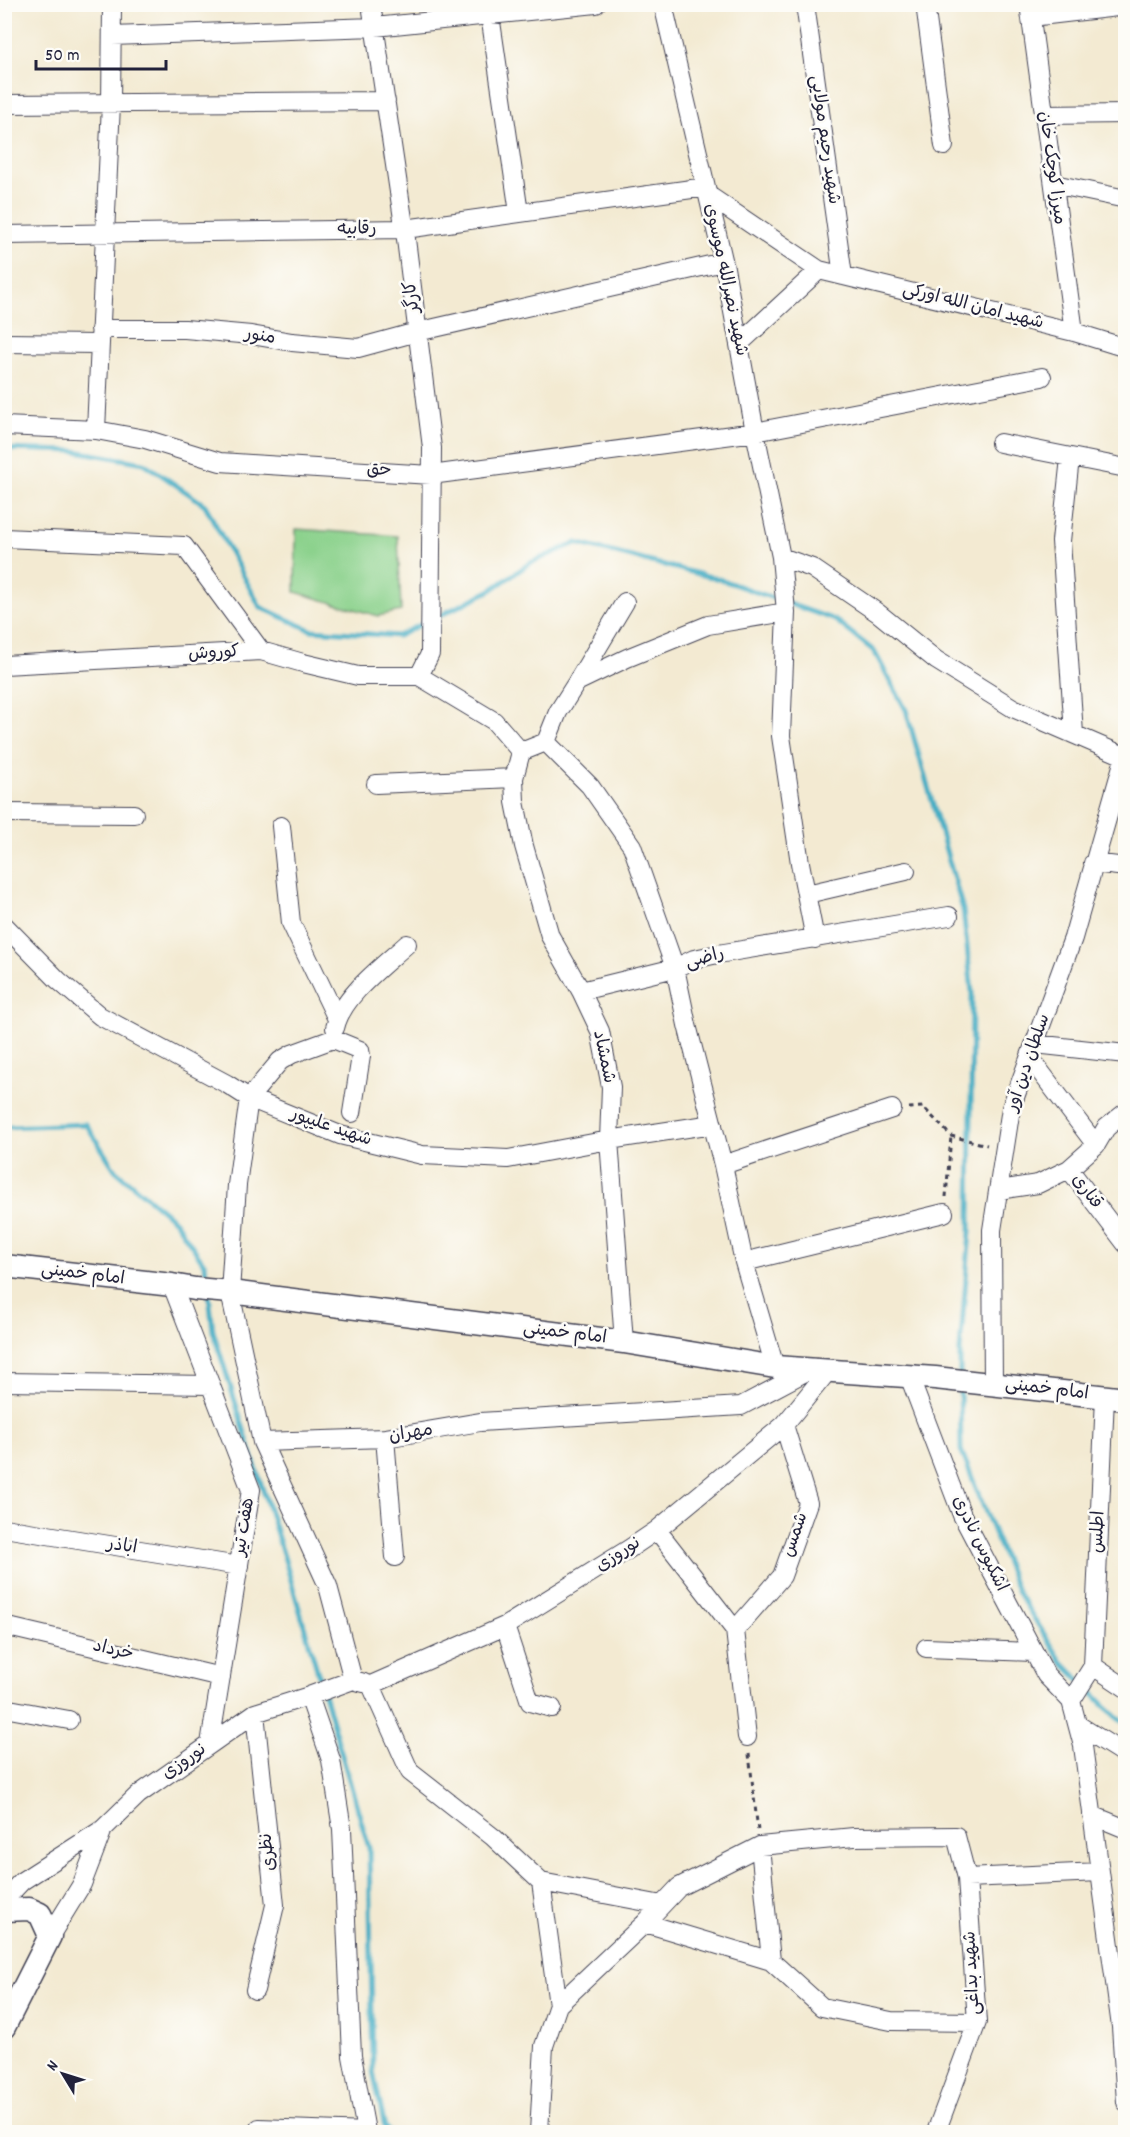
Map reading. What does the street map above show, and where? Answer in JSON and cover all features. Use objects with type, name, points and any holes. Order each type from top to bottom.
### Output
[{"type":"main road","name":"امام خمینی","points":[[4,1266],[172,1285],[195,1290],[225,1291],[624,1342],[774,1367],[935,1378],[1115,1398]]},
{"type":"main road","points":[[4,1910],[29,1909],[40,1914],[50,1936],[5,2027]]},
{"type":"street","points":[[96,430],[111,104],[112,4]]},
{"type":"street","name":"کارگر","points":[[371,4],[405,229],[432,448],[430,654],[420,676]]},
{"type":"street","points":[[112,36],[375,27],[441,12],[490,15],[596,4]]},
{"type":"street","name":"شهید نصرالله موسوی","points":[[663,4],[723,262],[781,557],[786,612]]},
{"type":"street","name":"شهید رحیم مولایی","points":[[805,4],[843,276]]},
{"type":"street","points":[[924,4],[944,146]]},
{"type":"street","points":[[1030,11],[1125,6]]},
{"type":"street","name":"میرزا کوچک خان","points":[[1030,11],[1074,332]]},
{"type":"street","points":[[490,15],[519,213]]},
{"type":"street","points":[[4,104],[386,101]]},
{"type":"street","points":[[1044,115],[1125,114]]},
{"type":"street","points":[[1054,184],[1125,199]]},
{"type":"street","points":[[707,191],[819,270],[739,344]]},
{"type":"street","name":"رقابیه","points":[[4,235],[405,229],[707,191]]},
{"type":"street","name":"منور","points":[[4,343],[185,329],[358,348],[417,332],[723,262]]},
{"type":"street","name":"شهید امان الله اورکی","points":[[819,270],[1074,332],[1125,348]]},
{"type":"street","name":"حق","points":[[4,426],[96,430],[145,438],[220,462],[431,475],[755,432],[1042,377]]},
{"type":"street","points":[[1000,443],[1125,468]]},
{"type":"street","points":[[1070,458],[1061,541],[1074,734]]},
{"type":"street","points":[[4,538],[184,546],[261,651]]},
{"type":"street","points":[[781,557],[812,568],[878,613],[936,660],[1014,708],[1125,754]]},
{"type":"street","points":[[420,676],[494,721],[521,752],[546,742],[558,712],[625,602]]},
{"type":"street","points":[[577,682],[627,658],[708,626],[786,612],[781,736],[800,862],[815,939]]},
{"type":"street","name":"کوروش","points":[[4,665],[261,651],[358,676],[420,676]]},
{"type":"street","points":[[546,742],[590,786],[632,846],[675,968],[581,991]]},
{"type":"street","name":"شمشاد","points":[[521,752],[514,778],[515,802],[524,846],[549,936],[581,991],[600,1031],[611,1087],[609,1140],[624,1342]]},
{"type":"street","name":"سلطان دین آور","points":[[983,1383],[992,1230],[1011,1108],[1073,939],[1125,754]]},
{"type":"street","points":[[376,784],[514,778]]},
{"type":"street","points":[[4,813],[134,814]]},
{"type":"street","points":[[281,826],[291,923],[337,1020]]},
{"type":"street","points":[[1094,863],[1125,867]]},
{"type":"street","points":[[807,894],[906,872]]},
{"type":"street","name":"راضی","points":[[774,1367],[744,1262],[675,968],[694,959],[949,916]]},
{"type":"street","name":"شهید علیپور","points":[[8,932],[100,1016],[227,1083],[249,1098],[340,1135],[422,1155],[508,1159],[609,1140],[713,1125]]},
{"type":"street","points":[[333,1039],[337,1020],[352,997],[407,944]]},
{"type":"street","points":[[352,1113],[360,1050],[333,1039],[280,1060],[249,1098],[225,1291],[262,1442],[328,1586],[353,1680],[371,1685],[410,1772],[493,1837],[541,1882],[662,1905]]},
{"type":"street","points":[[1032,1051],[1125,1054]]},
{"type":"street","points":[[1032,1051],[1096,1144]]},
{"type":"street","points":[[723,1165],[892,1109]]},
{"type":"street","points":[[999,1190],[1038,1184],[1069,1169],[1096,1144],[1106,1128],[1125,1112]]},
{"type":"street","name":"قناری","points":[[1069,1169],[1125,1244]]},
{"type":"street","points":[[744,1262],[944,1213]]},
{"type":"street","name":"هفت تیر","points":[[172,1285],[251,1490],[210,1744]]},
{"type":"street","name":"مهران","points":[[262,1442],[385,1438],[480,1422],[741,1406],[818,1371]]},
{"type":"street","name":"نوروزی","points":[[371,1685],[506,1626],[657,1530],[784,1425],[818,1371]]},
{"type":"street","name":"اشکبوس نادری","points":[[909,1376],[962,1515],[1046,1675],[1071,1701]]},
{"type":"street","points":[[4,1382],[211,1385]]},
{"type":"street","name":"اطلس","points":[[1093,1666],[1115,1398]]},
{"type":"street","name":"شمس","points":[[735,1630],[782,1576],[808,1503],[784,1425]]},
{"type":"street","points":[[385,1438],[395,1557]]},
{"type":"street","name":"اباذر","points":[[4,1528],[239,1566]]},
{"type":"street","points":[[657,1530],[735,1630],[747,1737]]},
{"type":"street","name":"خرداد","points":[[4,1626],[221,1677]]},
{"type":"street","points":[[506,1626],[530,1702],[552,1708]]},
{"type":"street","points":[[926,1648],[1033,1652]]},
{"type":"street","points":[[1125,1688],[1093,1666],[1071,1701],[1083,1746],[1121,2027],[1125,2102]]},
{"type":"street","name":"نوروزی","points":[[103,1829],[138,1795],[255,1713],[353,1680]]},
{"type":"street","points":[[259,2128],[367,2132],[352,2056],[342,1829],[331,1761],[309,1696]]},
{"type":"street","points":[[4,1708],[69,1720]]},
{"type":"street","name":"نظری","points":[[255,1713],[275,1905],[255,1990]]},
{"type":"street","points":[[1078,1725],[1125,1755]]},
{"type":"street","points":[[1092,1815],[1125,1829]]},
{"type":"street","points":[[4,1900],[22,1881],[103,1829]]},
{"type":"street","points":[[50,1936],[82,1884],[103,1829]]},
{"type":"street","name":"شهید بداغی","points":[[760,1846],[854,1837],[956,1836],[967,1878],[977,2022],[936,2133]]},
{"type":"street","points":[[540,2133],[544,2046],[558,2006],[645,1923],[679,1887],[760,1846],[771,1961]]},
{"type":"street","points":[[967,1878],[1100,1872]]},
{"type":"street","points":[[541,1882],[558,2006]]},
{"type":"street","points":[[645,1923],[771,1961],[822,2007],[891,2021],[977,2022]]},
{"type":"path","points":[[892,1109],[923,1107],[951,1136],[1005,1149]]},
{"type":"path","points":[[944,1213],[951,1136]]},
{"type":"path","points":[[747,1737],[760,1846]]},
{"type":"green space","points":[[296,529],[398,536],[401,611],[378,616],[295,592]]},
{"type":"waterway","points":[[4,449],[75,451],[144,463],[205,505],[260,607],[311,630],[398,636],[426,622]]},
{"type":"waterway","points":[[435,618],[491,590],[530,563],[576,543],[719,579],[835,620],[874,651],[906,710],[963,910],[972,992],[970,1232],[960,1374]]},
{"type":"waterway","points":[[4,1127],[86,1124],[115,1170],[175,1221],[205,1265],[207,1283]]},
{"type":"waterway","points":[[209,1295],[213,1331],[285,1560],[369,1848],[373,2071],[385,2127],[389,2132]]},
{"type":"waterway","points":[[960,1386],[961,1450],[1018,1593],[1062,1662],[1115,1716],[1126,1724]]}]
